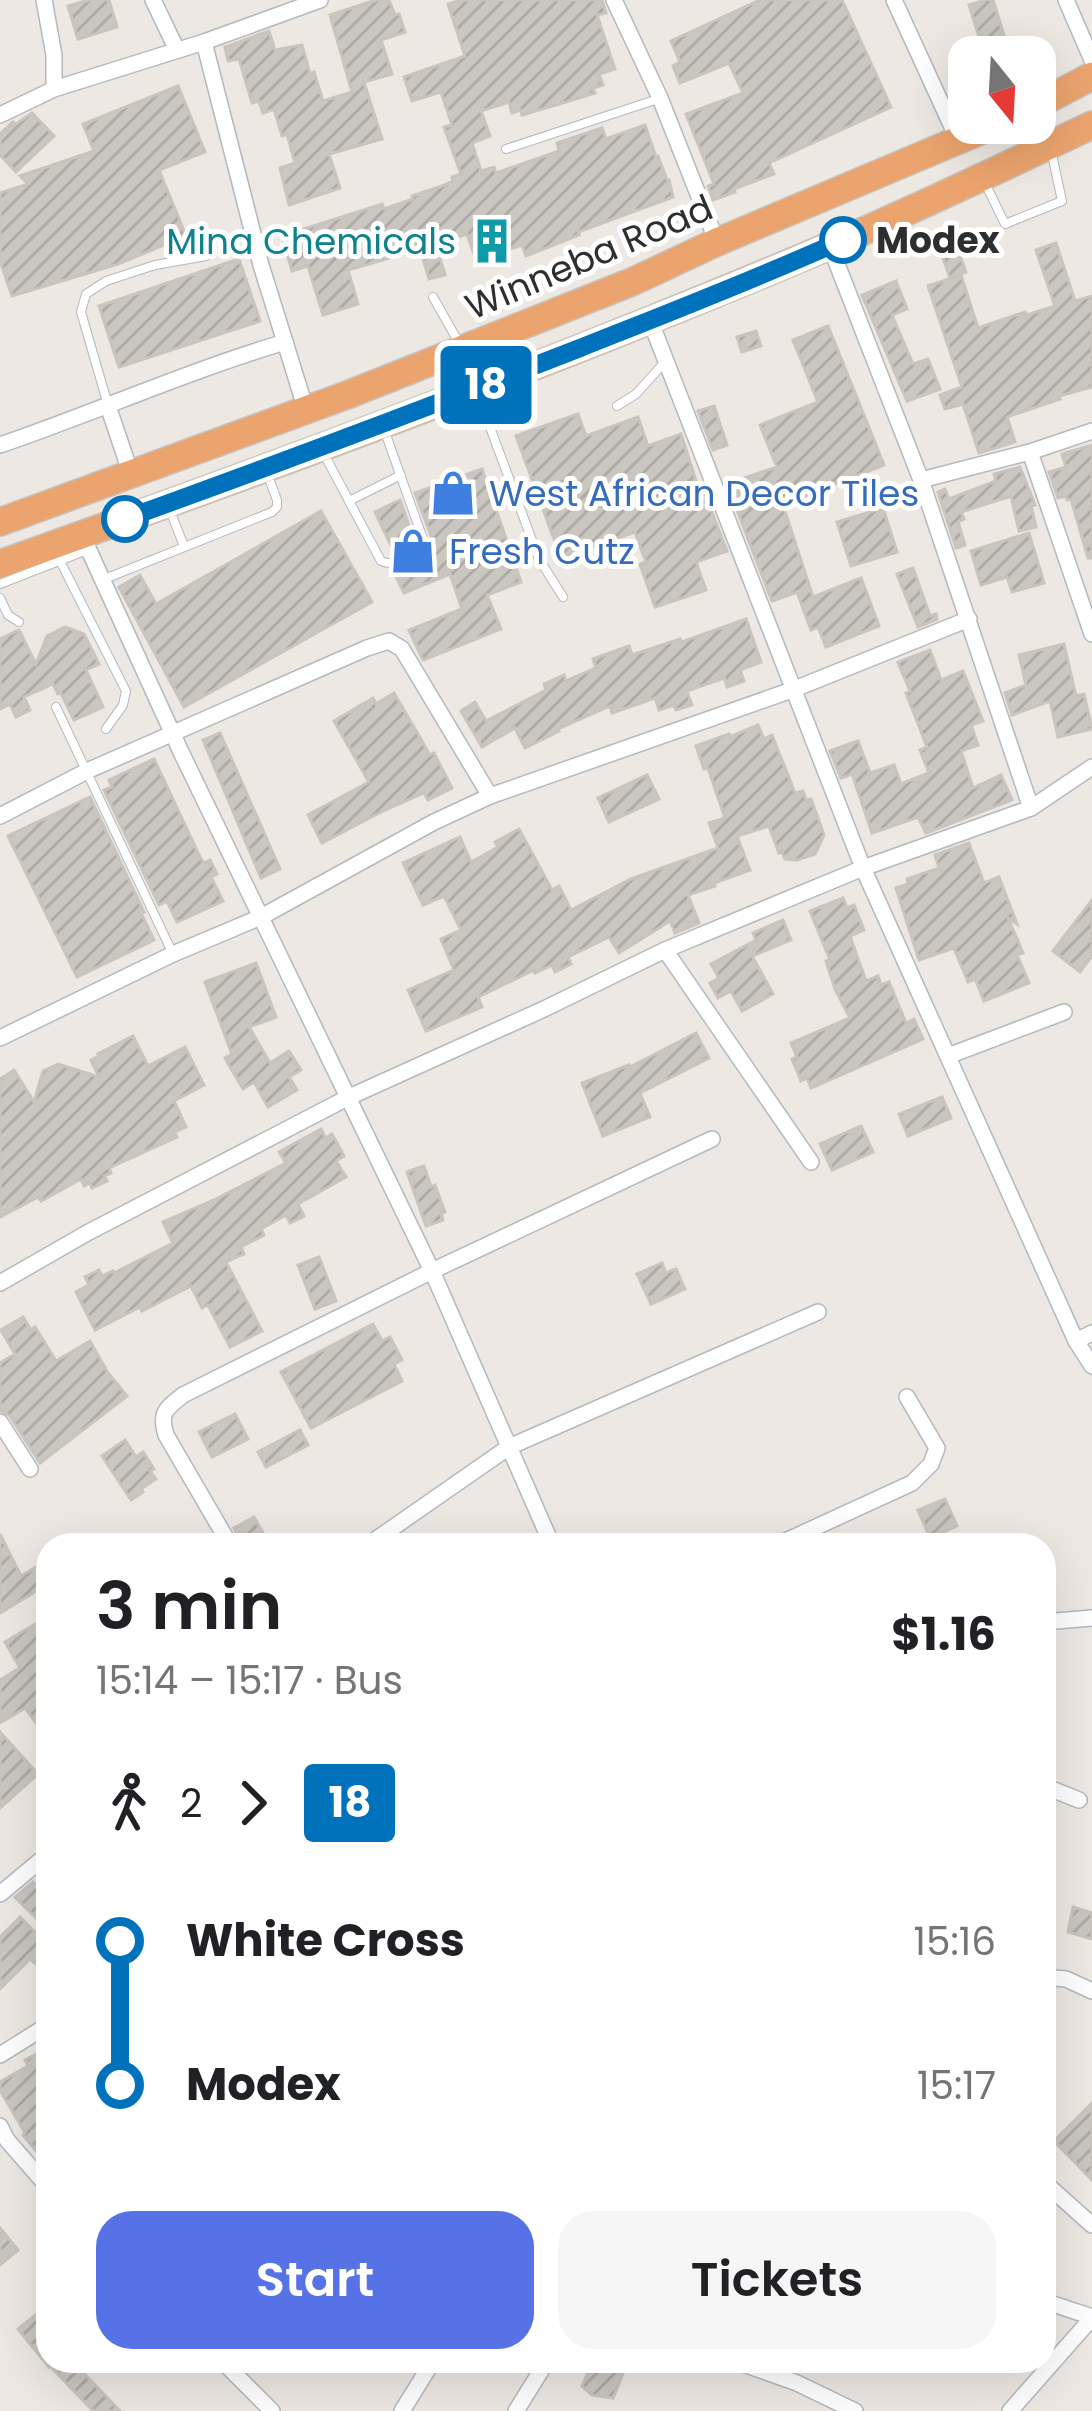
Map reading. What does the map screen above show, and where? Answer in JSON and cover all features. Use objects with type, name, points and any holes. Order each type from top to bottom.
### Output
[{"type":"highway","points":[[1056,95],[1092,76]]},
{"type":"highway","points":[[0,564],[85,542],[167,504],[650,320],[830,246],[1092,125]]},
{"type":"highway","name":"Winneba Road","points":[[0,522],[463,350],[954,144]]},
{"type":"street","points":[[44,0],[54,55],[54,89]]},
{"type":"street","points":[[153,0],[177,50]]},
{"type":"street","points":[[0,115],[54,89],[320,0]]},
{"type":"street","points":[[614,0],[660,98],[717,242]]},
{"type":"street","points":[[894,0],[948,118]]},
{"type":"street","points":[[1066,0],[1092,60]]},
{"type":"street","points":[[204,42],[261,266],[306,410]]},
{"type":"street","points":[[830,246],[921,480],[1031,808]]},
{"type":"street","points":[[650,320],[863,868],[1084,1337],[1092,1366]]},
{"type":"street","points":[[0,445],[162,382],[285,342]]},
{"type":"street","points":[[108,406],[130,474]]},
{"type":"street","points":[[921,480],[1092,431]]},
{"type":"street","points":[[1030,452],[1086,598],[1092,634]]},
{"type":"street","points":[[85,542],[432,1271],[547,1533]]},
{"type":"street","points":[[0,1038],[261,917],[490,796],[792,690],[969,619]]},
{"type":"street","points":[[0,816],[87,771],[389,641],[402,649],[490,796]]},
{"type":"street","points":[[0,1283],[346,1098],[665,950],[863,868],[1031,808],[1092,767]]},
{"type":"street","points":[[665,950],[811,1162]]},
{"type":"street","points":[[948,1056],[1064,1012]]},
{"type":"street","points":[[223,1533],[162,1422],[166,1409],[183,1395],[712,1139]]},
{"type":"street","points":[[385,1533],[509,1447],[818,1312]]},
{"type":"street","points":[[803,1533],[912,1483],[932,1463],[938,1448],[907,1397]]},
{"type":"street","points":[[0,1422],[30,1469]]},
{"type":"street","points":[[1056,1621],[1092,1618]]},
{"type":"street","points":[[1056,1791],[1078,1800]]},
{"type":"street","points":[[0,1894],[36,1864]]},
{"type":"street","points":[[1056,1978],[1092,1991]]},
{"type":"street","points":[[0,2055],[36,2032]]},
{"type":"street","points":[[2,2137],[36,2174]]},
{"type":"street","points":[[1056,2193],[1092,2225]]},
{"type":"street","points":[[1056,2305],[1092,2318],[1056,2359]]},
{"type":"street","points":[[234,2373],[272,2411]]},
{"type":"street","points":[[402,2411],[426,2373]]},
{"type":"street","points":[[516,2411],[540,2373]]},
{"type":"street","points":[[769,2373],[855,2411]]},
{"type":"street","points":[[1010,2411],[1044,2373]]},
{"type":"lane","points":[[506,149],[660,98]]},
{"type":"lane","points":[[982,176],[1005,224],[1062,202],[1050,145]]},
{"type":"lane","points":[[108,406],[81,312],[86,295],[106,281],[155,265],[206,256]]},
{"type":"lane","points":[[433,297],[463,350]]},
{"type":"lane","points":[[616,406],[636,394],[666,361]]},
{"type":"lane","points":[[476,388],[539,559],[563,597]]},
{"type":"lane","points":[[321,448],[381,561],[394,564],[418,553],[423,539],[382,424]]},
{"type":"lane","points":[[103,580],[272,512],[277,500],[265,469]]},
{"type":"lane","points":[[349,501],[400,475]]},
{"type":"lane","points":[[167,504],[184,546]]},
{"type":"lane","points":[[0,584],[60,561],[85,542]]},
{"type":"lane","points":[[60,561],[126,691],[123,705],[106,728]]},
{"type":"lane","points":[[0,598],[8,615],[19,622]]},
{"type":"lane","points":[[126,691],[148,682]]},
{"type":"lane","points":[[56,706],[173,954]]},
{"type":"building","points":[[109,0],[117,27],[78,39],[68,6]]},
{"type":"building","points":[[389,0],[405,32],[381,40],[392,74],[364,82],[382,139],[329,154],[340,188],[289,205],[280,168],[295,163],[287,134],[282,136],[274,109],[263,113],[259,101],[252,103],[239,59],[228,61],[225,47],[269,31],[275,50],[302,45],[323,101],[352,92],[330,15]]},
{"type":"building","points":[[462,0],[602,0],[606,13],[597,15],[615,69],[599,74],[603,85],[593,88],[595,93],[522,115],[521,110],[512,113],[509,102],[481,111],[490,136],[472,143],[481,171],[494,167],[496,173],[559,151],[557,143],[602,128],[606,139],[645,125],[673,197],[526,256],[522,245],[476,260],[467,234],[436,245],[445,275],[429,279],[420,249],[348,270],[358,304],[323,315],[308,266],[292,271],[282,236],[382,204],[384,209],[413,199],[461,174],[444,127],[452,125],[441,92],[412,101],[404,77],[465,56],[448,4]]},
{"type":"building","points":[[760,0],[842,0],[891,107],[769,163],[774,174],[713,200],[708,186],[714,184],[686,114],[743,93],[729,63],[680,83],[673,66],[680,62],[671,41]]},
{"type":"building","points":[[993,0],[1004,35],[979,36],[969,5]]},
{"type":"building","points":[[178,86],[205,152],[159,170],[186,236],[118,264],[12,296],[0,261],[0,193],[28,184],[20,176],[94,151],[83,124]]},
{"type":"building","points":[[32,113],[54,136],[16,172],[0,155],[0,134]]},
{"type":"building","points":[[952,233],[966,272],[950,278],[936,239]]},
{"type":"building","points":[[1056,243],[1075,301],[1092,296],[1092,387],[1007,417],[1015,442],[979,453],[963,404],[945,409],[940,395],[962,387],[928,286],[961,275],[978,328],[1055,306],[1036,250]]},
{"type":"building","points":[[239,259],[260,321],[119,367],[99,306]]},
{"type":"building","points":[[896,281],[907,309],[892,315],[913,364],[928,359],[940,389],[907,401],[862,295]]},
{"type":"building","points":[[828,326],[884,465],[783,505],[813,597],[861,578],[879,626],[826,647],[818,627],[811,630],[797,592],[772,601],[727,484],[777,467],[760,425],[818,402],[793,340]]},
{"type":"building","points":[[756,331],[761,346],[742,352],[737,337]]},
{"type":"building","points":[[714,406],[727,445],[713,450],[698,411]]},
{"type":"building","points":[[578,414],[586,436],[638,417],[648,446],[681,434],[700,493],[704,492],[727,551],[696,562],[706,590],[655,607],[635,532],[561,558],[516,436]]},
{"type":"building","points":[[1092,445],[1092,558],[1088,558],[1071,499],[1058,498],[1049,472],[1066,467],[1062,454]]},
{"type":"building","points":[[1020,467],[1035,505],[1031,506],[1036,527],[1019,531],[1011,496],[961,512],[964,519],[958,522],[965,545],[956,548],[938,492],[945,489],[949,499],[996,481],[994,474]]},
{"type":"building","points":[[482,469],[521,582],[487,595],[501,629],[423,660],[409,630],[462,609],[450,574],[404,593],[394,572],[418,562],[430,547],[431,536],[415,493]]},
{"type":"building","points":[[400,500],[414,539],[408,549],[395,554],[375,512]]},
{"type":"building","points":[[883,508],[897,552],[851,566],[837,522]]},
{"type":"building","points":[[321,511],[372,602],[184,707],[119,587],[140,575],[156,604]]},
{"type":"building","points":[[1029,533],[1044,583],[1012,592],[1007,577],[981,585],[971,551]]},
{"type":"building","points":[[913,568],[930,616],[936,614],[937,619],[918,627],[897,574]]},
{"type":"building","points":[[746,619],[761,662],[740,670],[744,681],[727,687],[724,678],[687,691],[692,705],[659,710],[655,698],[612,713],[610,706],[525,748],[515,728],[482,747],[461,711],[475,702],[486,721],[546,690],[544,684],[564,675],[566,681],[596,668],[593,659],[629,646],[632,655],[682,642]]},
{"type":"building","points":[[65,627],[84,634],[99,664],[86,670],[103,707],[74,720],[53,684],[24,697],[30,710],[16,717],[10,704],[0,709],[0,639],[19,630],[36,664],[47,636]]},
{"type":"building","points":[[1064,644],[1076,696],[1084,694],[1092,729],[1058,737],[1050,701],[1012,715],[1005,693],[1026,685],[1019,655]]},
{"type":"building","points":[[930,650],[941,680],[963,671],[983,721],[971,725],[978,745],[961,751],[973,788],[1001,775],[1012,800],[926,833],[918,817],[872,833],[852,774],[841,778],[830,751],[858,741],[870,773],[894,765],[901,784],[929,773],[920,750],[927,747],[898,662]]},
{"type":"building","points":[[394,693],[452,788],[428,800],[424,793],[322,843],[308,815],[369,782],[334,721],[373,698],[376,704]]},
{"type":"building","points":[[758,725],[764,739],[772,735],[795,793],[803,791],[806,800],[811,799],[824,835],[815,854],[785,859],[769,826],[737,836],[750,870],[688,895],[699,923],[675,933],[670,921],[619,953],[609,937],[568,957],[571,964],[555,972],[552,965],[534,970],[478,997],[482,1007],[426,1031],[408,990],[454,970],[441,939],[461,930],[444,896],[423,905],[403,863],[460,837],[471,862],[519,829],[552,890],[559,886],[571,910],[631,879],[718,848],[709,823],[725,818],[696,746]]},
{"type":"building","points":[[220,733],[280,869],[261,878],[203,740]]},
{"type":"building","points":[[154,759],[200,857],[204,863],[210,860],[217,874],[211,877],[223,901],[177,922],[167,901],[159,905],[104,790],[112,787],[109,780]]},
{"type":"building","points":[[647,775],[659,799],[609,822],[598,798]]},
{"type":"building","points":[[90,797],[154,940],[77,977],[8,836]]},
{"type":"building","points":[[969,843],[984,883],[999,877],[1017,924],[1008,918],[1029,983],[984,1001],[975,979],[968,982],[954,948],[919,960],[896,888],[939,868],[935,855]]},
{"type":"building","points":[[843,898],[847,908],[854,905],[864,930],[850,936],[866,981],[878,976],[881,985],[889,982],[906,1023],[914,1019],[923,1039],[811,1088],[807,1078],[801,1081],[791,1043],[850,1018],[835,989],[826,961],[830,960],[810,911]]},
{"type":"building","points":[[1092,900],[1092,956],[1080,972],[1053,951]]},
{"type":"building","points":[[783,920],[791,940],[752,956],[773,994],[742,1011],[731,991],[718,998],[710,983],[719,978],[711,964],[756,940],[753,933]]},
{"type":"building","points":[[256,963],[276,1017],[249,1027],[270,1063],[289,1051],[301,1070],[289,1077],[297,1090],[268,1107],[254,1082],[243,1089],[225,1058],[232,1054],[205,982]]},
{"type":"building","points":[[696,1033],[709,1058],[640,1093],[650,1117],[603,1136],[582,1083],[630,1067]]},
{"type":"building","points":[[133,1036],[148,1066],[185,1047],[204,1085],[174,1101],[186,1127],[174,1132],[177,1137],[109,1168],[111,1173],[104,1176],[107,1181],[92,1188],[81,1179],[0,1217],[0,1079],[14,1070],[34,1102],[43,1071],[58,1064],[99,1077],[91,1060]]},
{"type":"building","points":[[942,1097],[951,1118],[908,1136],[899,1114]]},
{"type":"building","points":[[861,1126],[873,1152],[832,1170],[820,1144]]},
{"type":"building","points":[[321,1129],[326,1138],[332,1134],[344,1156],[336,1161],[346,1177],[298,1204],[304,1216],[290,1223],[286,1215],[261,1229],[264,1235],[241,1247],[244,1254],[226,1262],[262,1331],[230,1347],[208,1305],[202,1308],[191,1286],[95,1330],[76,1292],[89,1285],[85,1277],[99,1270],[102,1276],[114,1273],[173,1243],[163,1222],[286,1163],[279,1152]]},
{"type":"building","points":[[424,1166],[445,1212],[443,1220],[426,1226],[407,1172]]},
{"type":"building","points":[[319,1257],[336,1301],[315,1309],[298,1265]]},
{"type":"building","points":[[662,1263],[666,1273],[676,1269],[685,1289],[651,1304],[637,1274]]},
{"type":"building","points":[[23,1317],[31,1330],[35,1327],[56,1361],[90,1341],[127,1396],[40,1463],[10,1416],[0,1410],[0,1363],[15,1354],[1,1330]]},
{"type":"building","points":[[373,1324],[382,1341],[390,1337],[402,1360],[394,1364],[402,1381],[311,1428],[281,1372]]},
{"type":"building","points":[[235,1414],[248,1439],[212,1457],[199,1432]]},
{"type":"building","points":[[300,1430],[308,1445],[266,1467],[258,1452]]},
{"type":"building","points":[[125,1440],[136,1457],[143,1452],[156,1479],[131,1500],[102,1456]]},
{"type":"building","points":[[945,1499],[957,1526],[928,1533],[918,1510]]},
{"type":"building","points":[[254,1517],[263,1533],[236,1533],[234,1528]]},
{"type":"building","points":[[0,1534],[21,1576],[36,1567],[36,1591],[0,1613]]},
{"type":"building","points":[[36,1624],[36,1723],[25,1708],[0,1723],[0,1680],[20,1668],[5,1642]]},
{"type":"building","points":[[0,1732],[36,1776],[0,1808]]},
{"type":"building","points":[[33,1882],[36,1885],[36,1918],[15,1897]]},
{"type":"building","points":[[1073,1907],[1092,1913],[1092,1939],[1068,1932]]},
{"type":"building","points":[[20,1917],[36,1933],[36,1964],[30,1959],[0,1989],[0,1937]]},
{"type":"building","points":[[36,2054],[36,2151],[0,2090],[0,2082],[28,2066],[25,2060]]},
{"type":"building","points":[[1092,2103],[1092,2180],[1056,2143]]},
{"type":"building","points":[[0,2228],[18,2250],[0,2265]]},
{"type":"building","points":[[36,2315],[36,2351],[18,2329]]},
{"type":"building","points":[[57,2373],[84,2373],[120,2411],[93,2411]]},
{"type":"building","points":[[588,2373],[623,2373],[613,2398],[592,2395],[582,2386]]},
{"type":"bus line","name":"18","points":[[125,519],[476,388],[843,240]]},
{"type":"place","name":"Modex","points":[[843,240]]},
{"type":"place","name":"Mina Chemicals","points":[[492,241]]},
{"type":"place","name":"West African Decor Tiles","points":[[453,493]]},
{"type":"place","name":"Fresh Cutz","points":[[413,551]]}]
